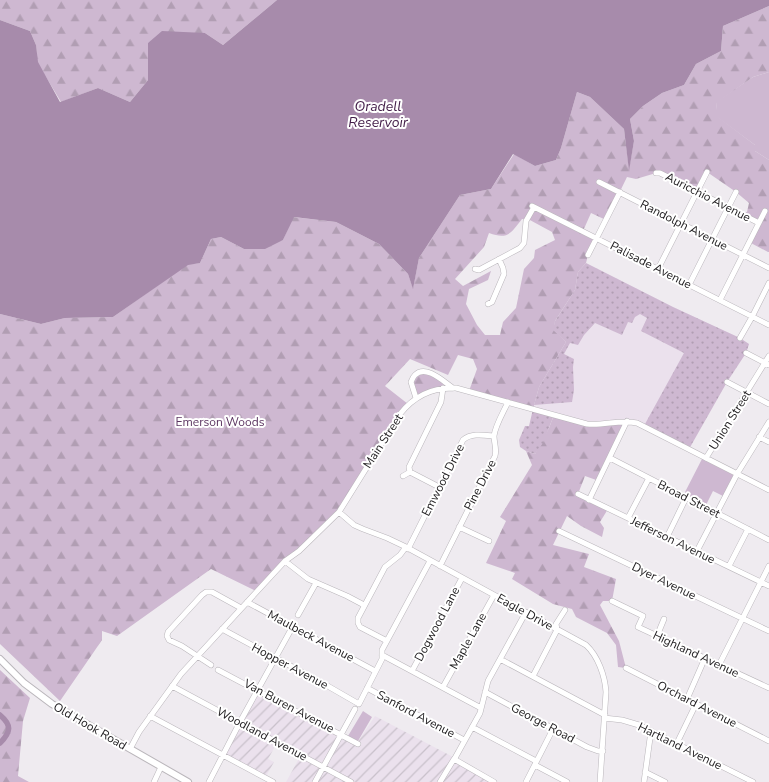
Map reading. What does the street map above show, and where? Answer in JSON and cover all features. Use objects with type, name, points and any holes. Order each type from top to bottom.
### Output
[{"type":"main road","name":"Old Hook Road","points":[[0,659],[24,683],[52,704],[188,782]]},
{"type":"street","points":[[658,269],[707,172]]},
{"type":"street","name":"Auricchio Avenue","points":[[656,173],[660,173],[759,223]]},
{"type":"street","name":"Randolph Avenue","points":[[599,182],[769,268]]},
{"type":"street","points":[[588,255],[620,192]]},
{"type":"street","points":[[689,285],[736,192]]},
{"type":"street","name":"Palisade Avenue","points":[[499,259],[522,246],[526,221],[533,206],[769,325]]},
{"type":"street","points":[[720,300],[765,211]]},
{"type":"street","points":[[475,269],[479,270],[499,259],[503,268],[504,274],[492,302],[488,304]]},
{"type":"street","points":[[740,338],[769,283]]},
{"type":"street","points":[[746,353],[767,364]]},
{"type":"street","name":"Union Street","points":[[706,458],[767,364],[769,356]]},
{"type":"street","points":[[416,398],[411,382],[415,375],[424,371],[431,373],[453,388]]},
{"type":"street","points":[[727,382],[769,404]]},
{"type":"street","points":[[410,472],[409,467],[441,402],[443,388]]},
{"type":"street","name":"Main Street","points":[[130,749],[139,732],[181,674],[285,561],[299,551],[339,512],[400,414],[408,404],[427,392],[443,388],[463,389],[587,424],[598,425],[627,421],[642,425],[769,490]]},
{"type":"street","name":"Pine Drive","points":[[440,566],[495,456],[495,430],[508,402]]},
{"type":"street","points":[[589,500],[627,421]]},
{"type":"street","points":[[698,552],[737,474],[769,422]]},
{"type":"street","name":"Emwood Drive","points":[[387,640],[359,625],[358,618],[364,605],[385,567],[407,548],[461,442],[471,435],[494,436]]},
{"type":"street","points":[[759,437],[769,442]]},
{"type":"street","name":"Broad Street","points":[[610,458],[769,540]]},
{"type":"street","points":[[403,476],[410,472]]},
{"type":"street","points":[[410,472],[439,487]]},
{"type":"street","points":[[628,518],[649,478]]},
{"type":"street","name":"Jefferson Avenue","points":[[578,494],[769,586]]},
{"type":"street","points":[[667,537],[686,498]]},
{"type":"street","name":"Eagle Drive","points":[[339,512],[354,525],[407,548],[586,645],[594,653],[605,686],[605,716],[600,782]]},
{"type":"street","points":[[459,527],[488,541]]},
{"type":"street","points":[[729,566],[748,529]]},
{"type":"street","name":"Dyer Avenue","points":[[559,531],[769,631]]},
{"type":"street","points":[[285,561],[302,575],[316,583],[364,605]]},
{"type":"street","points":[[316,782],[382,659],[382,650],[430,561]]},
{"type":"street","points":[[719,665],[769,566]]},
{"type":"street","name":"Dogwood Lane","points":[[412,671],[462,578]]},
{"type":"street","points":[[298,614],[316,583]]},
{"type":"street","points":[[211,665],[169,640],[168,632],[206,592],[212,592],[241,608]]},
{"type":"street","name":"Maple Lane","points":[[443,687],[494,595]]},
{"type":"street","name":"Highland Avenue","points":[[612,601],[644,616],[638,627],[769,688]]},
{"type":"street","name":"Maulbeck Avenue","points":[[247,602],[375,671]]},
{"type":"street","points":[[532,676],[557,630],[556,624],[565,610]]},
{"type":"street","points":[[440,782],[478,718],[488,681],[526,612]]},
{"type":"street","points":[[657,636],[664,619]]},
{"type":"street","points":[[209,782],[293,626]]},
{"type":"street","name":"Hopper Avenue","points":[[222,629],[357,706]]},
{"type":"street","points":[[382,655],[482,708]]},
{"type":"street","points":[[686,699],[706,658]]},
{"type":"street","name":"Hartland Avenue","points":[[500,659],[605,716],[631,722],[677,743],[752,782]]},
{"type":"street","name":"Orchard Avenue","points":[[626,668],[769,741]]},
{"type":"street","name":"Van Buren Avenue","points":[[218,670],[358,744]]},
{"type":"street","name":"Woodland Avenue","points":[[172,686],[351,782]]},
{"type":"street","name":"Sanford Avenue","points":[[367,688],[464,740]]},
{"type":"street","name":"George Road","points":[[485,692],[587,747],[602,751]]},
{"type":"street","points":[[677,743],[696,704]]},
{"type":"street","points":[[150,716],[273,782]]},
{"type":"street","name":"Sanford Avenue","points":[[472,727],[567,782]]},
{"type":"street","points":[[526,782],[553,729]]},
{"type":"street","points":[[644,782],[651,731]]},
{"type":"street","points":[[455,758],[494,782]]},
{"type":"street","points":[[154,782],[162,767]]},
{"type":"street","points":[[645,772],[665,782]]},
{"type":"shaded area","points":[[586,263],[749,344],[746,353],[727,382],[689,449],[632,422],[598,425],[533,409],[578,272]]},
{"type":"shaded area","points":[[258,690],[357,743],[375,716],[497,782],[286,782],[301,755],[277,743],[268,759],[274,762],[265,778],[223,755]]},
{"type":"green space","points":[[0,0],[277,0],[223,45],[205,33],[148,43],[148,80],[130,102],[98,88],[61,102],[37,62],[36,45],[30,31],[0,20]]},
{"type":"green space","name":"Emerson Woods","points":[[769,6],[769,72],[753,77],[716,103],[718,117],[755,145],[755,151],[769,160],[769,252],[749,242],[759,223],[740,214],[747,212],[749,203],[707,172],[697,192],[656,173],[636,179],[627,177],[606,220],[591,213],[583,231],[596,238],[586,263],[578,272],[575,290],[555,321],[554,330],[566,342],[539,387],[533,409],[469,391],[477,369],[473,359],[458,355],[448,375],[410,359],[385,386],[408,404],[335,517],[256,591],[211,569],[117,636],[102,631],[102,640],[60,701],[0,644],[0,314],[41,324],[65,318],[113,317],[188,264],[200,263],[211,239],[221,237],[244,249],[283,240],[293,217],[336,222],[379,244],[408,274],[413,288],[419,258],[460,195],[491,189],[514,154],[535,166],[556,160],[577,92],[590,97],[624,129],[629,169],[634,141],[630,119],[643,106],[662,93],[684,85],[696,64],[721,51],[723,26]],"holes":[[[522,219],[528,219],[552,232],[555,240],[535,250],[534,258],[524,269],[516,308],[503,322],[500,335],[485,335],[477,325],[466,304],[469,289],[488,280],[491,271],[463,286],[455,279],[484,247],[489,233],[501,236],[508,234]]]},
{"type":"green space","points":[[769,72],[769,160],[755,151],[755,145],[717,117],[716,102],[753,77]]},
{"type":"green space","points":[[586,263],[749,344],[746,353],[727,382],[689,449],[642,425],[645,424],[684,353],[641,331],[647,318],[640,314],[635,317],[632,323],[628,322],[622,335],[595,323],[578,345],[570,343],[564,354],[574,359],[572,402],[534,405],[539,387],[566,342],[553,330],[555,321],[575,290],[578,272]]},
{"type":"green space","points":[[424,371],[453,388],[416,398],[411,382],[415,375]]},
{"type":"green space","points":[[533,409],[554,415],[543,443],[535,454],[520,447],[519,440],[525,426],[529,426]]},
{"type":"green space","points":[[554,415],[587,424],[627,421],[599,481],[585,476],[578,494],[608,509],[600,522],[604,528],[602,537],[567,516],[553,545],[589,554],[584,567],[616,579],[612,601],[603,601],[600,605],[619,641],[626,668],[618,667],[616,645],[607,633],[576,617],[572,609],[553,604],[512,579],[515,573],[486,563],[506,521],[500,517],[532,465],[526,451],[535,454]]},
{"type":"green space","points":[[703,457],[737,474],[725,497],[713,491],[705,507],[683,496]]},
{"type":"green space","points":[[0,670],[30,698],[23,721],[18,776],[29,782],[0,782]]},
{"type":"green space","points":[[363,711],[372,717],[358,741],[348,736]]},
{"type":"water","name":"Oradell Reservoir","points":[[277,0],[769,0],[769,6],[723,26],[721,51],[696,64],[684,85],[662,93],[643,106],[630,119],[634,141],[629,171],[624,129],[590,97],[577,92],[556,160],[535,166],[513,154],[491,189],[460,195],[419,258],[413,289],[408,274],[379,244],[336,222],[294,217],[283,240],[265,249],[244,249],[221,237],[211,239],[200,263],[188,265],[113,317],[65,318],[41,324],[0,314],[0,20],[30,31],[36,45],[38,62],[60,102],[98,88],[130,102],[148,80],[148,43],[162,31],[205,33],[223,45]]},
{"type":"waterway","points":[[0,715],[7,722],[9,729],[0,743]]}]
